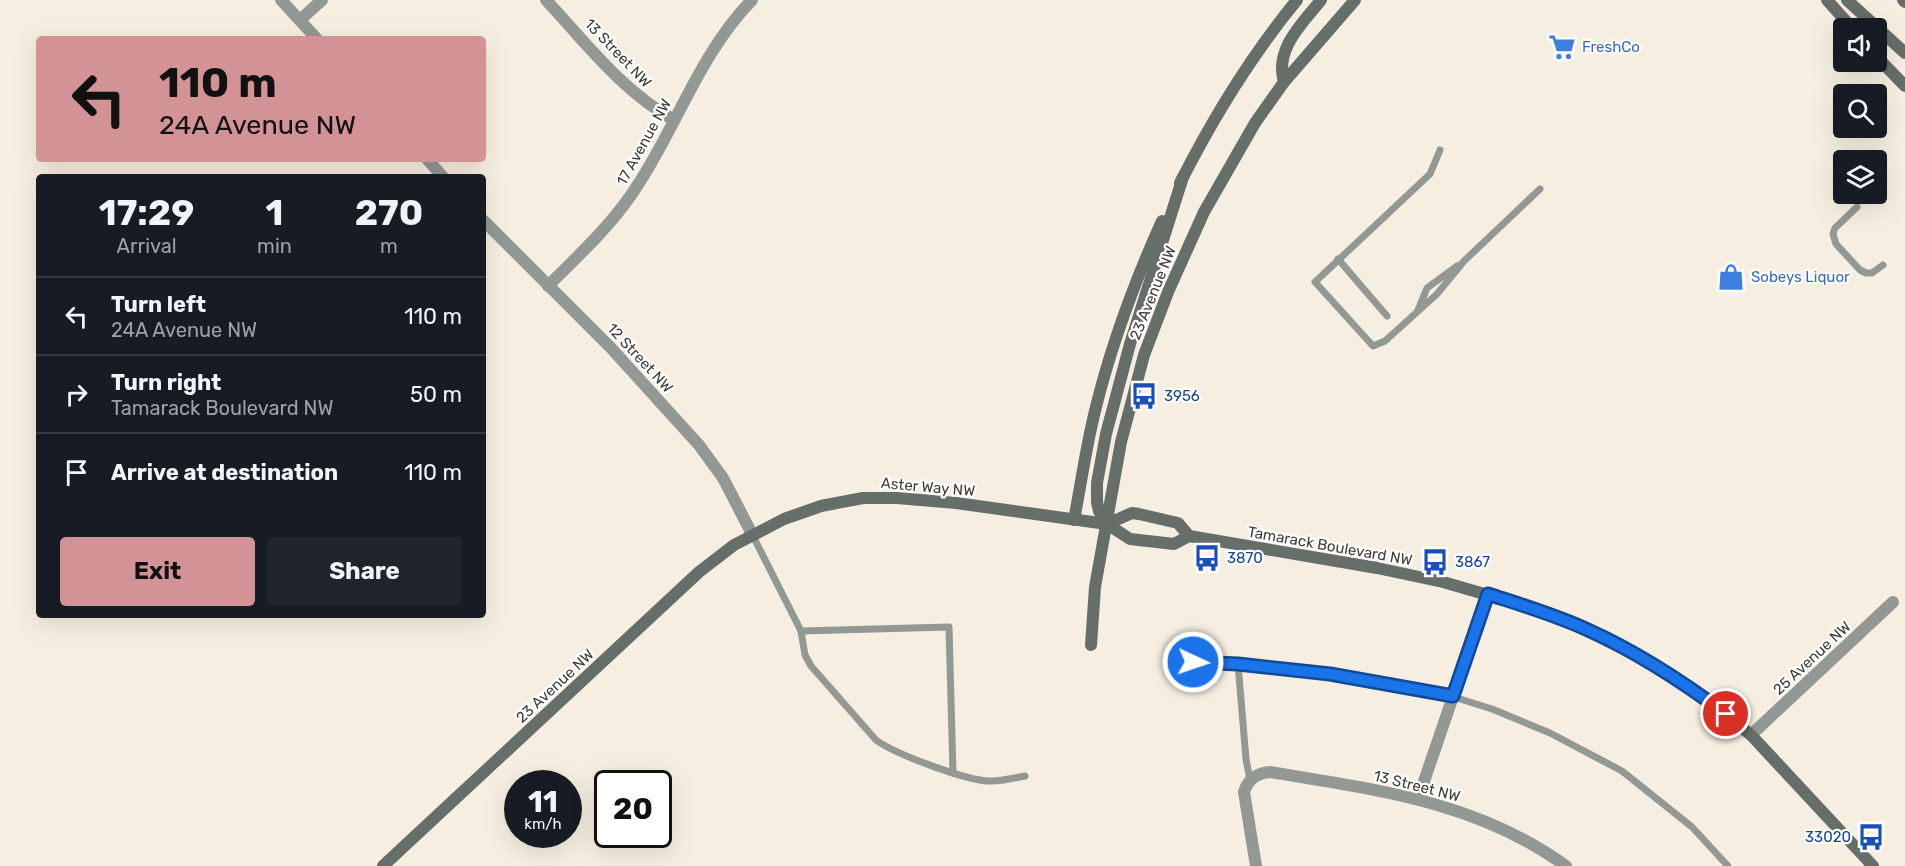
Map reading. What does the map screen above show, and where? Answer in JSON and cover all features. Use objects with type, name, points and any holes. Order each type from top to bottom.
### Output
[{"type":"main road","name":"23 Avenue NW","points":[[1074,520],[1094,413],[1134,284],[1183,177],[1206,133],[1253,57],[1297,0]]},
{"type":"main road","points":[[1284,82],[1282,67],[1284,51],[1321,0]]},
{"type":"main road","name":"23 Avenue NW","points":[[1091,645],[1095,588],[1121,442],[1144,355],[1168,292],[1200,222],[1255,123],[1284,82],[1355,0]]},
{"type":"main road","points":[[1827,0],[1843,18]]},
{"type":"main road","points":[[1847,0],[1905,53]]},
{"type":"main road","points":[[1887,67],[1905,86]]},
{"type":"main road","points":[[1107,524],[1099,511],[1097,502],[1097,483],[1106,434],[1130,344],[1183,177]]},
{"type":"main road","name":"Aster Way NW","points":[[752,534],[784,519],[821,506],[874,497],[956,503],[1107,524]]},
{"type":"main road","name":"Tamarack Boulevard NW","points":[[1107,524],[1132,513],[1178,523],[1189,536]]},
{"type":"main road","name":"Tamarack Boulevard NW","points":[[1107,524],[1130,539],[1174,544],[1189,536],[1377,568],[1443,582],[1533,608],[1580,626],[1639,656],[1701,695],[1751,735],[1873,866]]},
{"type":"main road","name":"23 Avenue NW","points":[[383,866],[699,572],[752,534]]},
{"type":"street","points":[[281,0],[314,36]]},
{"type":"street","points":[[300,20],[322,0]]},
{"type":"street","name":"13 Street NW","points":[[546,0],[627,87],[651,107],[674,120]]},
{"type":"street","name":"17 Avenue NW","points":[[548,286],[629,200],[653,161],[717,43],[752,0]]},
{"type":"street","points":[[430,162],[440,174]]},
{"type":"street","name":"12 Street NW","points":[[486,223],[610,348],[704,451],[729,489],[752,534]]},
{"type":"street","points":[[1418,799],[1488,594]]},
{"type":"street","name":"25 Avenue NW","points":[[1751,735],[1893,602]]},
{"type":"street","name":"13 Street NW","points":[[1250,780],[1262,773],[1270,772],[1418,799],[1454,810],[1507,831],[1566,866]]},
{"type":"street","points":[[1250,780],[1246,785],[1244,799],[1256,866]]},
{"type":"lane","points":[[1440,150],[1430,174],[1315,282],[1373,346],[1385,341],[1443,288],[1464,261]]},
{"type":"lane","points":[[1417,312],[1427,288],[1464,261],[1540,189]]},
{"type":"lane","points":[[1857,207],[1835,228],[1833,234],[1836,244],[1860,270],[1866,273],[1872,273],[1883,265]]},
{"type":"lane","points":[[1338,259],[1387,316]]},
{"type":"lane","points":[[752,534],[801,632],[805,655],[876,740],[887,748],[953,773],[990,782],[1024,776]]},
{"type":"lane","points":[[801,632],[949,627],[953,773]]},
{"type":"lane","points":[[1171,660],[1238,664],[1330,674],[1453,696],[1521,721],[1622,771],[1692,827],[1728,866]]},
{"type":"lane","points":[[1238,664],[1246,759],[1250,780]]},
{"type":"place","name":"FreshCo","points":[[1562,47]]},
{"type":"place","name":"Sobeys Liquor","points":[[1731,277]]},
{"type":"place","name":"3956","points":[[1144,396]]},
{"type":"place","name":"3870","points":[[1207,558]]},
{"type":"place","name":"3867","points":[[1435,562]]},
{"type":"place","name":"33020","points":[[1871,837]]},
{"type":"route","points":[[1193,662],[1238,664],[1330,674],[1453,696],[1488,594],[1590,630],[1671,675],[1726,714]]}]
